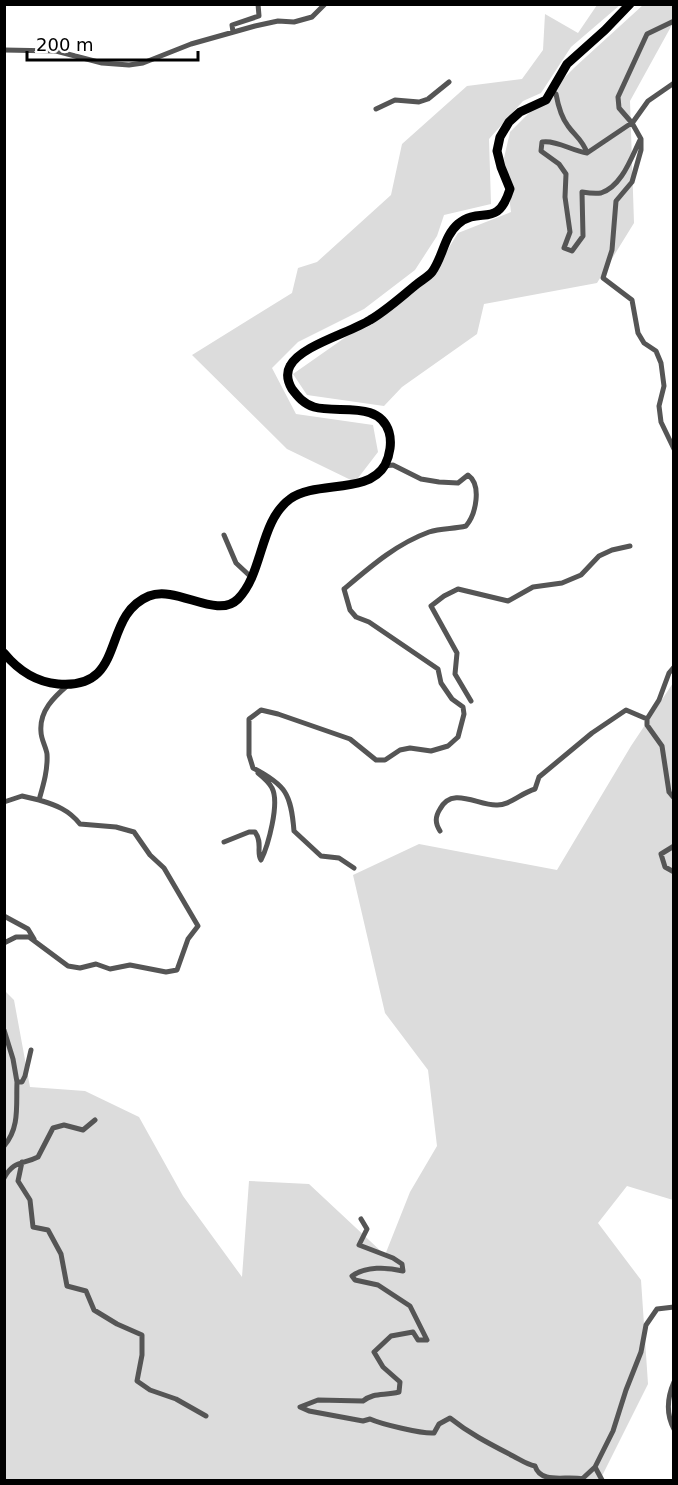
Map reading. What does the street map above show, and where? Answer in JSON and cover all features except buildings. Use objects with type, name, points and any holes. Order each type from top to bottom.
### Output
[{"type":"highway","points":[[4,653],[16,667],[26,674],[44,681],[68,685],[84,683],[100,673],[106,665],[124,619],[141,600],[155,594],[167,593],[205,604],[226,606],[238,598],[251,577],[277,514],[289,500],[304,492],[360,483],[376,474],[384,466],[391,445],[387,425],[359,409],[314,407],[298,399],[289,384],[287,373],[290,365],[298,355],[308,349],[371,320],[432,272],[451,232],[460,222],[498,212],[506,205],[510,189],[497,152],[500,137],[509,122],[520,112],[546,100],[567,64],[630,4]]},
{"type":"street","points":[[233,32],[233,25],[259,16],[258,4]]},
{"type":"street","points":[[4,50],[56,51],[88,60],[129,65],[150,61],[191,44],[233,32],[278,21],[294,22],[312,17],[326,4]]},
{"type":"street","points":[[674,21],[648,34],[620,92],[617,104],[641,139],[642,150],[632,182],[616,201],[612,250],[603,278],[632,300],[638,333],[644,343],[656,351],[661,363],[664,386],[659,406],[661,422],[674,449]]},
{"type":"street","points":[[376,109],[395,100],[419,102],[428,99],[449,82]]},
{"type":"street","points":[[641,139],[626,170],[611,188],[599,194],[582,192],[583,236],[572,251],[564,248],[570,231],[565,197],[566,174],[559,164],[542,151],[542,142],[550,141],[587,153],[632,123],[648,101],[674,83]]},
{"type":"street","points":[[552,92],[556,94],[558,107],[568,126],[584,142],[587,153]]},
{"type":"street","points":[[224,842],[249,832],[255,832],[261,846],[259,856],[261,860],[265,851],[274,803],[272,788],[253,768],[249,755],[249,719],[261,710],[350,739],[376,760],[385,760],[400,750],[410,748],[431,751],[448,746],[458,737],[465,714],[463,708],[452,699],[441,682],[438,669],[369,622],[356,617],[350,610],[344,589],[406,541],[432,531],[466,526],[473,509],[475,483],[468,475],[458,483],[439,482],[421,479],[393,465],[384,466]]},
{"type":"street","points":[[224,535],[236,563],[251,577]]},
{"type":"street","points":[[471,701],[455,674],[457,653],[431,606],[458,589],[508,602],[533,586],[562,583],[581,575],[599,556],[630,546]]},
{"type":"street","points":[[674,667],[669,673],[659,700],[647,719],[647,725],[662,746],[669,792],[674,798]]},
{"type":"street","points":[[39,800],[45,781],[46,754],[40,732],[42,720],[51,699],[68,685]]},
{"type":"street","points":[[440,831],[436,824],[436,816],[444,802],[452,798],[471,799],[496,805],[508,803],[519,795],[535,789],[539,777],[592,733],[626,710],[647,719]]},
{"type":"street","points":[[253,768],[270,777],[288,794],[294,831],[306,843],[321,856],[339,858],[354,868]]},
{"type":"street","points":[[4,802],[22,796],[58,806],[74,815],[80,824],[116,827],[134,832],[150,855],[164,868],[198,926],[188,939],[177,970],[166,972],[130,965],[110,969],[96,964],[80,968],[68,966],[35,940],[28,929],[4,916]]},
{"type":"street","points":[[674,846],[661,854],[665,867],[674,872]]},
{"type":"street","points":[[4,943],[21,936],[35,940]]},
{"type":"street","points":[[4,1030],[17,1082],[16,1126],[11,1139],[4,1146]]},
{"type":"street","points":[[17,1082],[22,1082],[25,1076],[31,1050]]},
{"type":"street","points":[[4,1178],[17,1163],[38,1157],[52,1128],[64,1125],[83,1130],[95,1120]]},
{"type":"street","points":[[22,1162],[18,1181],[30,1200],[33,1227],[48,1230],[61,1254],[67,1286],[86,1291],[94,1310],[142,1335],[142,1354],[137,1381],[150,1390],[176,1399],[206,1416]]},
{"type":"street","points":[[361,1219],[367,1229],[359,1245],[393,1258],[402,1264],[403,1271],[379,1268],[351,1276],[354,1280],[378,1285],[410,1306],[427,1340],[418,1340],[413,1332],[391,1336],[374,1352],[383,1367],[400,1382],[399,1392],[371,1395],[363,1401],[318,1400],[300,1407],[309,1411],[363,1421],[370,1419],[380,1424],[399,1426],[426,1434],[434,1433],[439,1424],[450,1418],[486,1443],[535,1466],[537,1471],[544,1476],[554,1479],[574,1477],[581,1480],[595,1467],[613,1431],[641,1352],[646,1325],[657,1309],[674,1307]]},
{"type":"street","points":[[674,1382],[668,1398],[669,1420],[674,1429]]},
{"type":"street","points":[[595,1467],[602,1480]]},
{"type":"shaded area","points":[[597,5],[620,5],[571,47],[541,93],[523,101],[489,139],[491,204],[444,215],[437,236],[415,270],[364,309],[298,342],[272,368],[296,414],[373,425],[378,452],[355,482],[287,449],[192,355],[292,293],[298,268],[317,262],[391,195],[402,144],[467,86],[522,79],[543,50],[545,14],[578,33]]},
{"type":"shaded area","points":[[643,5],[673,5],[673,23],[630,101],[634,223],[597,283],[484,304],[477,334],[402,387],[384,406],[307,395],[293,374],[430,278],[458,233],[511,212],[504,158],[510,132],[575,67]]},
{"type":"shaded area","points":[[673,683],[673,1200],[627,1186],[598,1223],[641,1280],[648,1384],[600,1480],[5,1480],[4,990],[14,1000],[30,1087],[85,1091],[139,1117],[183,1196],[242,1277],[249,1181],[309,1184],[385,1255],[410,1192],[437,1146],[428,1070],[385,1013],[353,875],[419,844],[557,870],[631,746]]}]
